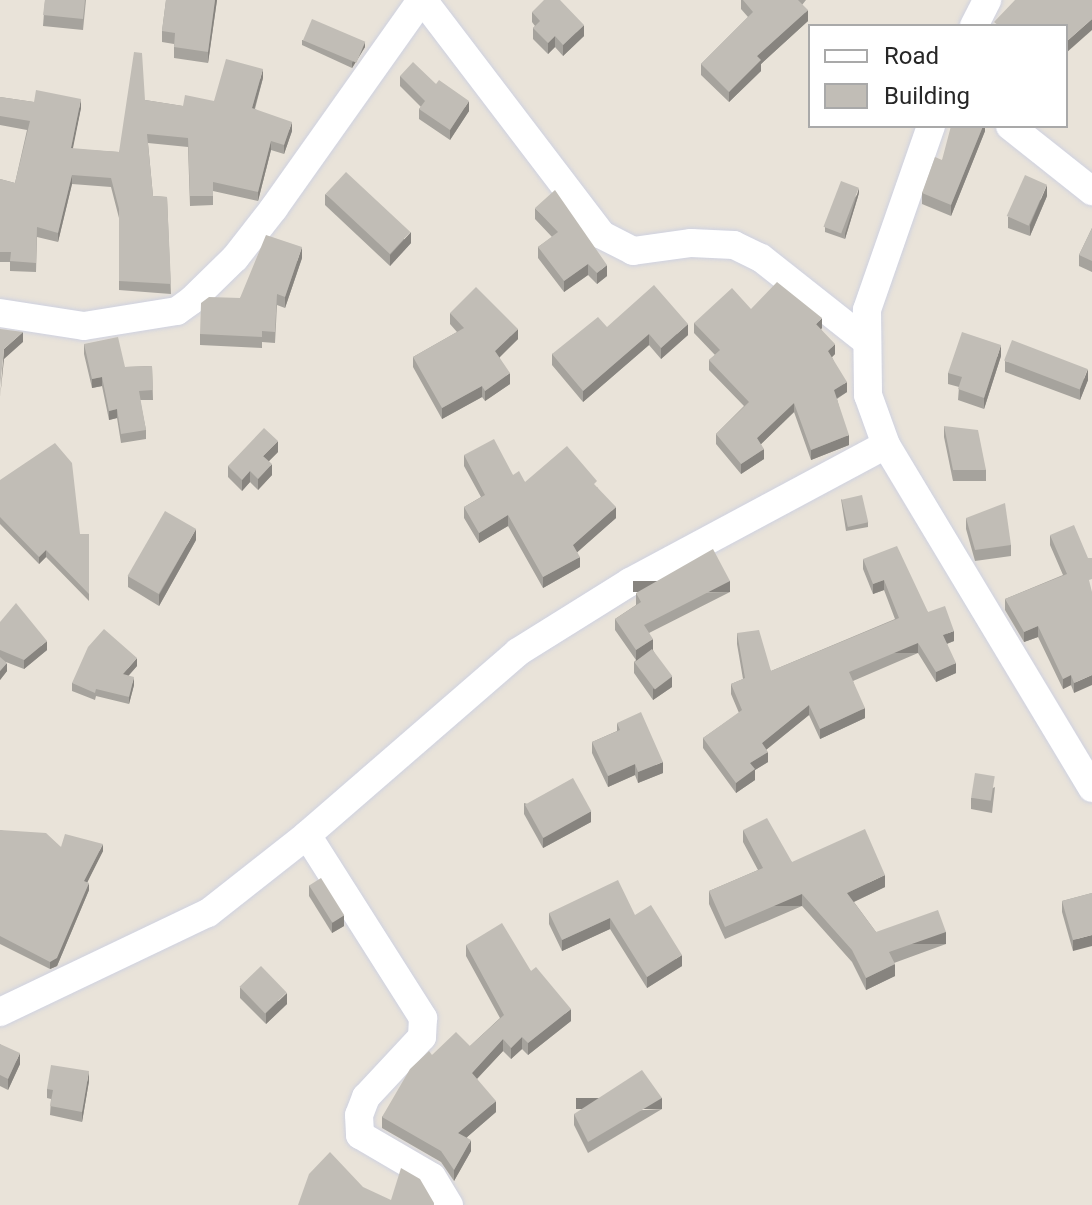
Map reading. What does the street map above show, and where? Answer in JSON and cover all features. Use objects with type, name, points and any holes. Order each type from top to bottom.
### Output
[{"type":"street","points":[[0,313],[84,326],[177,311],[192,300],[235,258],[274,208],[422,0],[602,235],[633,251],[691,243],[734,245],[761,258],[865,340]]},
{"type":"street","points":[[930,128],[879,268],[865,340],[868,395],[886,445],[1092,788]]},
{"type":"street","points":[[1013,128],[1092,191]]},
{"type":"street","points":[[0,1012],[171,934],[236,893],[307,835],[451,706],[571,616],[886,445]]},
{"type":"street","points":[[307,835],[423,1018],[422,1037],[366,1097],[359,1115],[360,1135],[432,1177],[449,1205]]},
{"type":"building","points":[[45,0],[85,0],[83,19],[43,15]]},
{"type":"building","points":[[166,0],[215,0],[208,52],[174,47],[175,33],[162,31]]},
{"type":"building","points":[[544,0],[560,0],[584,25],[563,45],[555,36],[548,43],[533,28],[540,21],[532,12]]},
{"type":"building","points":[[743,0],[798,0],[808,10],[757,56],[761,60],[729,92],[701,64],[753,12]]},
{"type":"building","points":[[1015,0],[1092,0],[1092,19],[1068,40],[1068,24],[994,22]]},
{"type":"building","points":[[312,19],[365,42],[356,63],[303,40]]},
{"type":"building","points":[[134,52],[142,53],[145,100],[183,106],[185,95],[214,101],[226,59],[263,69],[252,108],[292,122],[284,145],[271,141],[258,192],[213,182],[213,196],[190,196],[188,138],[147,134],[153,196],[167,197],[171,284],[119,281],[119,209],[111,178],[72,175],[58,233],[37,227],[36,263],[10,261],[11,252],[0,252],[0,179],[15,183],[30,121],[0,116],[0,97],[34,102],[36,90],[81,99],[71,148],[119,152]]},
{"type":"building","points":[[413,62],[436,84],[439,80],[469,101],[450,130],[419,109],[425,101],[400,76]]},
{"type":"building","points":[[950,128],[982,128],[951,205],[922,193],[935,157],[942,160]]},
{"type":"building","points":[[346,172],[410,232],[390,254],[326,194]]},
{"type":"building","points":[[1025,175],[1047,185],[1029,226],[1007,216]]},
{"type":"building","points":[[841,181],[859,188],[841,234],[823,227]]},
{"type":"building","points":[[555,190],[607,265],[597,273],[588,264],[564,281],[538,247],[558,232],[535,208]]},
{"type":"building","points":[[1092,228],[1092,261],[1079,255]]},
{"type":"building","points":[[266,235],[302,247],[285,297],[277,294],[275,332],[262,331],[262,337],[200,334],[201,303],[209,297],[240,298]]},
{"type":"building","points":[[777,282],[822,318],[816,324],[835,344],[828,351],[847,382],[834,390],[849,435],[811,450],[794,403],[757,438],[764,449],[741,464],[716,434],[749,402],[709,360],[720,350],[694,323],[732,288],[751,309]]},
{"type":"building","points":[[654,285],[688,324],[661,348],[649,334],[583,391],[552,354],[598,317],[607,327]]},
{"type":"building","points":[[476,287],[518,329],[495,351],[510,373],[485,391],[482,386],[442,408],[413,357],[464,328],[450,313]]},
{"type":"building","points":[[0,329],[23,332],[4,349],[0,387]]},
{"type":"building","points":[[962,332],[1001,345],[984,398],[958,389],[962,377],[948,373]]},
{"type":"building","points":[[118,337],[125,367],[152,366],[153,390],[139,391],[146,430],[121,434],[117,409],[109,411],[102,377],[92,379],[84,344]]},
{"type":"building","points":[[1012,340],[1088,369],[1080,390],[1004,361]]},
{"type":"building","points":[[944,426],[978,430],[986,470],[953,470]]},
{"type":"building","points":[[264,428],[278,441],[263,456],[272,464],[258,479],[250,471],[242,480],[228,466]]},
{"type":"building","points":[[494,439],[513,475],[519,471],[525,482],[567,446],[597,481],[594,484],[616,507],[573,545],[580,557],[543,577],[508,515],[479,533],[464,507],[485,495],[464,455]]},
{"type":"building","points":[[55,443],[72,463],[80,534],[89,534],[89,594],[46,550],[39,557],[0,517],[0,480]]},
{"type":"building","points":[[862,495],[868,522],[848,527],[842,500]]},
{"type":"building","points":[[1005,503],[1011,545],[975,550],[966,518]]},
{"type":"building","points":[[165,511],[196,529],[159,594],[128,576]]},
{"type":"building","points":[[1074,525],[1088,558],[1092,558],[1092,579],[1089,580],[1092,592],[1092,675],[1074,683],[1071,675],[1063,679],[1038,626],[1024,632],[1005,599],[1067,574],[1050,535]]},
{"type":"building","points":[[897,546],[928,612],[945,606],[954,631],[943,635],[956,663],[936,672],[918,643],[849,672],[865,708],[820,729],[809,705],[762,743],[768,752],[750,763],[755,769],[736,783],[703,738],[742,710],[731,684],[745,678],[737,633],[759,630],[771,671],[899,618],[884,580],[873,584],[863,559]]},
{"type":"building","points":[[713,549],[730,581],[644,625],[653,639],[636,650],[615,619],[641,602],[636,593]]},
{"type":"building","points":[[16,603],[47,641],[24,660],[0,650],[0,622]]},
{"type":"building","points":[[104,629],[137,658],[123,674],[134,677],[129,697],[96,689],[95,693],[72,683],[88,647]]},
{"type":"building","points":[[652,649],[672,676],[655,689],[634,662]]},
{"type":"building","points":[[0,657],[7,663],[0,671]]},
{"type":"building","points":[[641,712],[663,762],[638,772],[635,764],[608,776],[592,742],[620,730],[617,723]]},
{"type":"building","points":[[975,773],[995,776],[991,801],[971,798]]},
{"type":"building","points":[[573,778],[591,811],[543,838],[525,805]]},
{"type":"building","points":[[767,818],[792,862],[865,829],[885,875],[847,893],[876,932],[938,910],[946,932],[889,952],[895,964],[866,978],[852,950],[802,894],[725,927],[709,891],[763,868],[743,830]]},
{"type":"building","points":[[0,830],[46,833],[61,847],[65,834],[103,844],[84,881],[89,883],[57,958],[50,962],[0,936]]},
{"type":"building","points":[[321,878],[344,915],[332,923],[309,885]]},
{"type":"building","points":[[618,880],[635,915],[651,905],[682,955],[647,977],[610,918],[562,940],[549,913]]},
{"type":"building","points":[[1092,893],[1092,935],[1073,940],[1062,901]]},
{"type":"building","points":[[502,923],[531,971],[536,967],[571,1009],[528,1043],[522,1037],[511,1048],[503,1039],[472,1073],[496,1101],[458,1133],[471,1140],[454,1170],[441,1151],[382,1117],[410,1069],[429,1051],[432,1055],[456,1032],[470,1046],[504,1015],[466,945]]},
{"type":"building","points":[[261,966],[287,993],[265,1013],[239,987]]},
{"type":"building","points":[[0,1044],[20,1053],[8,1079],[0,1075]]},
{"type":"building","points":[[51,1065],[89,1071],[82,1112],[50,1106],[53,1090],[47,1089]]},
{"type":"building","points":[[642,1070],[662,1098],[588,1142],[574,1114]]},
{"type":"building","points":[[330,1152],[363,1187],[391,1200],[401,1168],[420,1179],[434,1205],[298,1205],[309,1174]]}]
